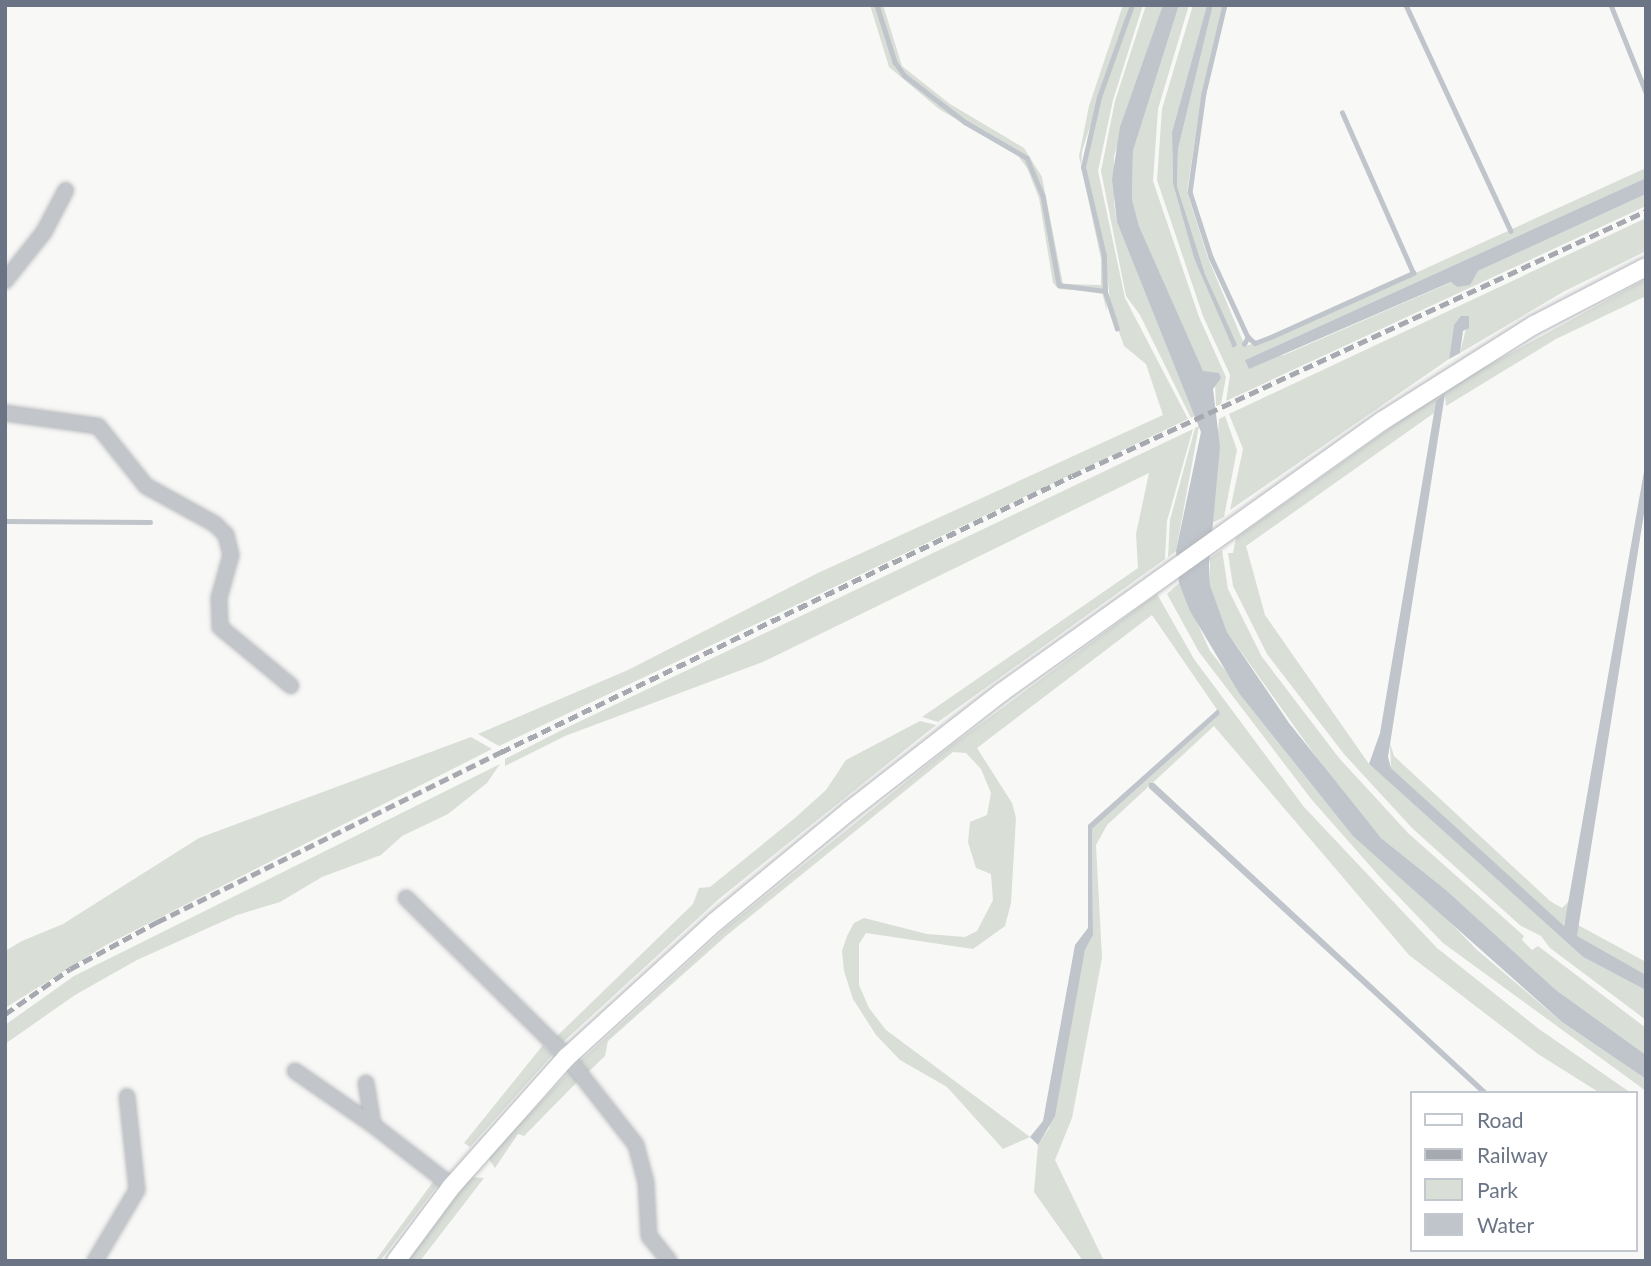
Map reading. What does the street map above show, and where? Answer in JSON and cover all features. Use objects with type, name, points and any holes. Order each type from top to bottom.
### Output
[{"type":"main road","points":[[396,1261],[452,1186],[567,1057],[715,922],[849,811],[1002,692],[1174,568],[1462,368],[1646,267]]},
{"type":"street","points":[[5,281],[44,232],[66,190]]},
{"type":"street","points":[[5,413],[98,426],[146,486],[215,524],[226,535],[232,555],[219,598],[220,627],[291,687]]},
{"type":"street","points":[[406,898],[567,1057],[636,1145],[646,1183],[649,1236],[669,1261]]},
{"type":"street","points":[[295,1071],[373,1125],[452,1186]]},
{"type":"street","points":[[366,1083],[373,1125]]},
{"type":"street","points":[[95,1261],[137,1190],[127,1097]]},
{"type":"green space","points":[[870,5],[883,5],[902,66],[950,104],[1024,148],[1042,177],[1063,284],[1101,285],[1101,259],[1084,178],[1103,257],[1107,312],[1102,292],[1059,289],[1053,283],[1039,198],[1027,168],[1018,156],[939,109],[889,67]]},
{"type":"green space","points":[[1123,5],[1130,5],[1082,151],[1081,166],[1079,156],[1089,106]]},
{"type":"green space","points":[[1134,5],[1143,5],[1113,100],[1098,171],[1125,298],[1188,419],[499,746],[478,734],[628,670],[818,573],[1163,415],[1146,364],[1124,346],[1111,309],[1105,256],[1085,166],[1100,97]]},
{"type":"green space","points":[[1146,5],[1163,5],[1114,156],[1114,203],[1117,222],[1195,408],[1197,415],[1191,418],[1140,315],[1126,296],[1101,171],[1115,101]]},
{"type":"green space","points":[[1179,5],[1189,5],[1158,109],[1153,181],[1199,317],[1226,377],[1221,404],[1216,406],[1215,383],[1203,372],[1139,226],[1132,199],[1133,151]]},
{"type":"green space","points":[[1193,5],[1207,5],[1172,132],[1173,184],[1194,258],[1236,345],[1205,274],[1177,186],[1178,149],[1213,5],[1223,5],[1202,92],[1187,192],[1208,258],[1245,346],[1273,338],[1646,168],[1646,178],[1245,360],[1284,355],[1452,282],[1457,287],[1478,271],[1646,194],[1646,206],[1226,401],[1230,375],[1203,316],[1157,180],[1162,109]]},
{"type":"green space","points":[[1646,218],[1646,251],[1563,292],[1460,353],[1469,316],[1454,325],[1449,359],[1230,510],[1243,449],[1229,414]]},
{"type":"green space","points":[[1646,279],[1646,296],[1556,339],[1446,406],[1445,395],[1436,401],[1434,413],[1246,546],[1265,615],[1369,764],[1583,957],[1645,989],[1646,1020],[1550,948],[1541,936],[1521,926],[1412,828],[1344,754],[1267,654],[1233,586],[1228,553],[1233,553],[1236,538],[1445,389]]},
{"type":"green space","points":[[1225,416],[1237,450],[1224,517],[1212,523],[1219,419]]},
{"type":"green space","points":[[1199,426],[1176,551],[1168,557],[1170,520],[1195,428]]},
{"type":"green space","points":[[1193,429],[1167,521],[1165,559],[938,722],[922,717],[1138,568],[1136,534],[1149,473],[765,661],[565,736],[505,766],[505,759],[566,728]]},
{"type":"green space","points":[[1222,550],[1228,589],[1262,657],[1339,758],[1408,833],[1524,936],[1522,940],[1532,950],[1538,946],[1646,1028],[1646,1055],[1556,990],[1446,890],[1381,838],[1347,800],[1227,632],[1210,585],[1210,558]]},
{"type":"green space","points":[[1179,583],[1210,651],[1307,775],[1476,949],[1562,1022],[1646,1079],[1646,1091],[1443,943],[1379,876],[1312,800],[1199,652],[1167,594]]},
{"type":"green space","points":[[1157,594],[1194,659],[1304,807],[1437,948],[1539,1029],[1628,1091],[1597,1091],[1538,1054],[1409,955],[1214,726],[1107,825],[1096,845],[1102,958],[1072,1118],[1055,1160],[1104,1261],[1083,1261],[1034,1192],[1038,1145],[1049,1128],[1085,950],[1093,935],[1092,829],[1220,714],[1152,615],[977,748],[1012,803],[1016,818],[1011,903],[1005,926],[973,949],[866,933],[859,944],[859,985],[869,1008],[886,1030],[1030,1137],[1003,1149],[947,1087],[900,1060],[876,1035],[853,999],[844,971],[842,951],[847,936],[854,923],[864,918],[927,934],[965,937],[977,931],[993,900],[991,874],[976,868],[968,842],[970,822],[987,815],[991,793],[981,769],[966,753],[953,752],[726,936],[608,1041],[605,1056],[585,1075],[577,1064],[728,926],[952,745]]},
{"type":"green space","points":[[920,721],[936,725],[720,898],[561,1044],[555,1038],[693,904],[699,888],[710,887],[795,818],[826,790],[846,760]]},
{"type":"green space","points":[[471,737],[492,749],[106,945],[5,1008],[5,951],[63,924],[199,838]]},
{"type":"green space","points":[[1390,743],[1394,756],[1550,901],[1562,908],[1571,899],[1563,927],[1391,768]]},
{"type":"green space","points":[[500,764],[487,783],[448,814],[402,836],[381,855],[322,877],[280,902],[237,915],[137,960],[75,995],[5,1044],[5,1025],[74,976]]},
{"type":"green space","points":[[1578,925],[1646,962],[1646,975],[1576,937]]},
{"type":"green space","points":[[543,1045],[553,1054],[470,1147],[464,1143]]},
{"type":"green space","points":[[572,1069],[580,1079],[524,1136],[518,1134],[495,1168],[488,1158]]},
{"type":"green space","points":[[470,1177],[484,1178],[420,1261],[408,1261]]},
{"type":"green space","points":[[435,1179],[440,1182],[380,1261],[375,1261]]},
{"type":"water","points":[[1163,5],[1179,5],[1133,151],[1132,199],[1139,226],[1203,371],[1219,373],[1221,378],[1213,389],[1220,447],[1209,565],[1210,585],[1227,632],[1289,723],[1381,838],[1446,890],[1556,990],[1646,1055],[1646,1079],[1562,1022],[1353,836],[1239,693],[1190,611],[1179,583],[1176,551],[1201,432],[1117,222],[1112,179],[1120,127]]},
{"type":"water","points":[[1207,5],[1213,5],[1178,149],[1177,186],[1205,274],[1237,345],[1233,348],[1194,258],[1173,184],[1172,132]]},
{"type":"water","points":[[1646,178],[1646,194],[1478,271],[1470,285],[1457,287],[1451,282],[1249,369],[1245,360]]},
{"type":"water","points":[[1461,316],[1469,316],[1469,328],[1463,331],[1460,353],[1449,359],[1454,325]]},
{"type":"water","points":[[1445,394],[1388,757],[1391,768],[1564,926],[1646,460],[1646,501],[1577,936],[1646,975],[1646,990],[1583,957],[1369,764],[1380,733],[1436,401]]},
{"type":"water","points":[[1218,709],[1220,714],[1092,829],[1093,935],[1085,950],[1055,1116],[1038,1145],[1030,1137],[1043,1121],[1075,945],[1088,928],[1088,825]]},
{"type":"water","points":[[1149,783],[1154,783],[1487,1091],[1479,1091],[1149,788]]},
{"type":"waterway","points":[[877,5],[895,62],[904,75],[965,122],[1027,158],[1043,196],[1059,285],[1105,291]]},
{"type":"waterway","points":[[1117,329],[1105,291],[1104,256],[1083,167],[1099,97],[1132,5]]},
{"type":"waterway","points":[[1225,5],[1204,93],[1190,192],[1211,257],[1248,337]]},
{"type":"waterway","points":[[1406,5],[1511,231]]},
{"type":"waterway","points":[[1611,5],[1646,92]]},
{"type":"waterway","points":[[1244,344],[1248,337],[1255,343],[1413,273],[1342,113]]},
{"type":"waterway","points":[[5,521],[150,522]]},
{"type":"railway","points":[[5,1014],[70,969],[157,922],[501,752],[1072,476],[1646,211]]}]
